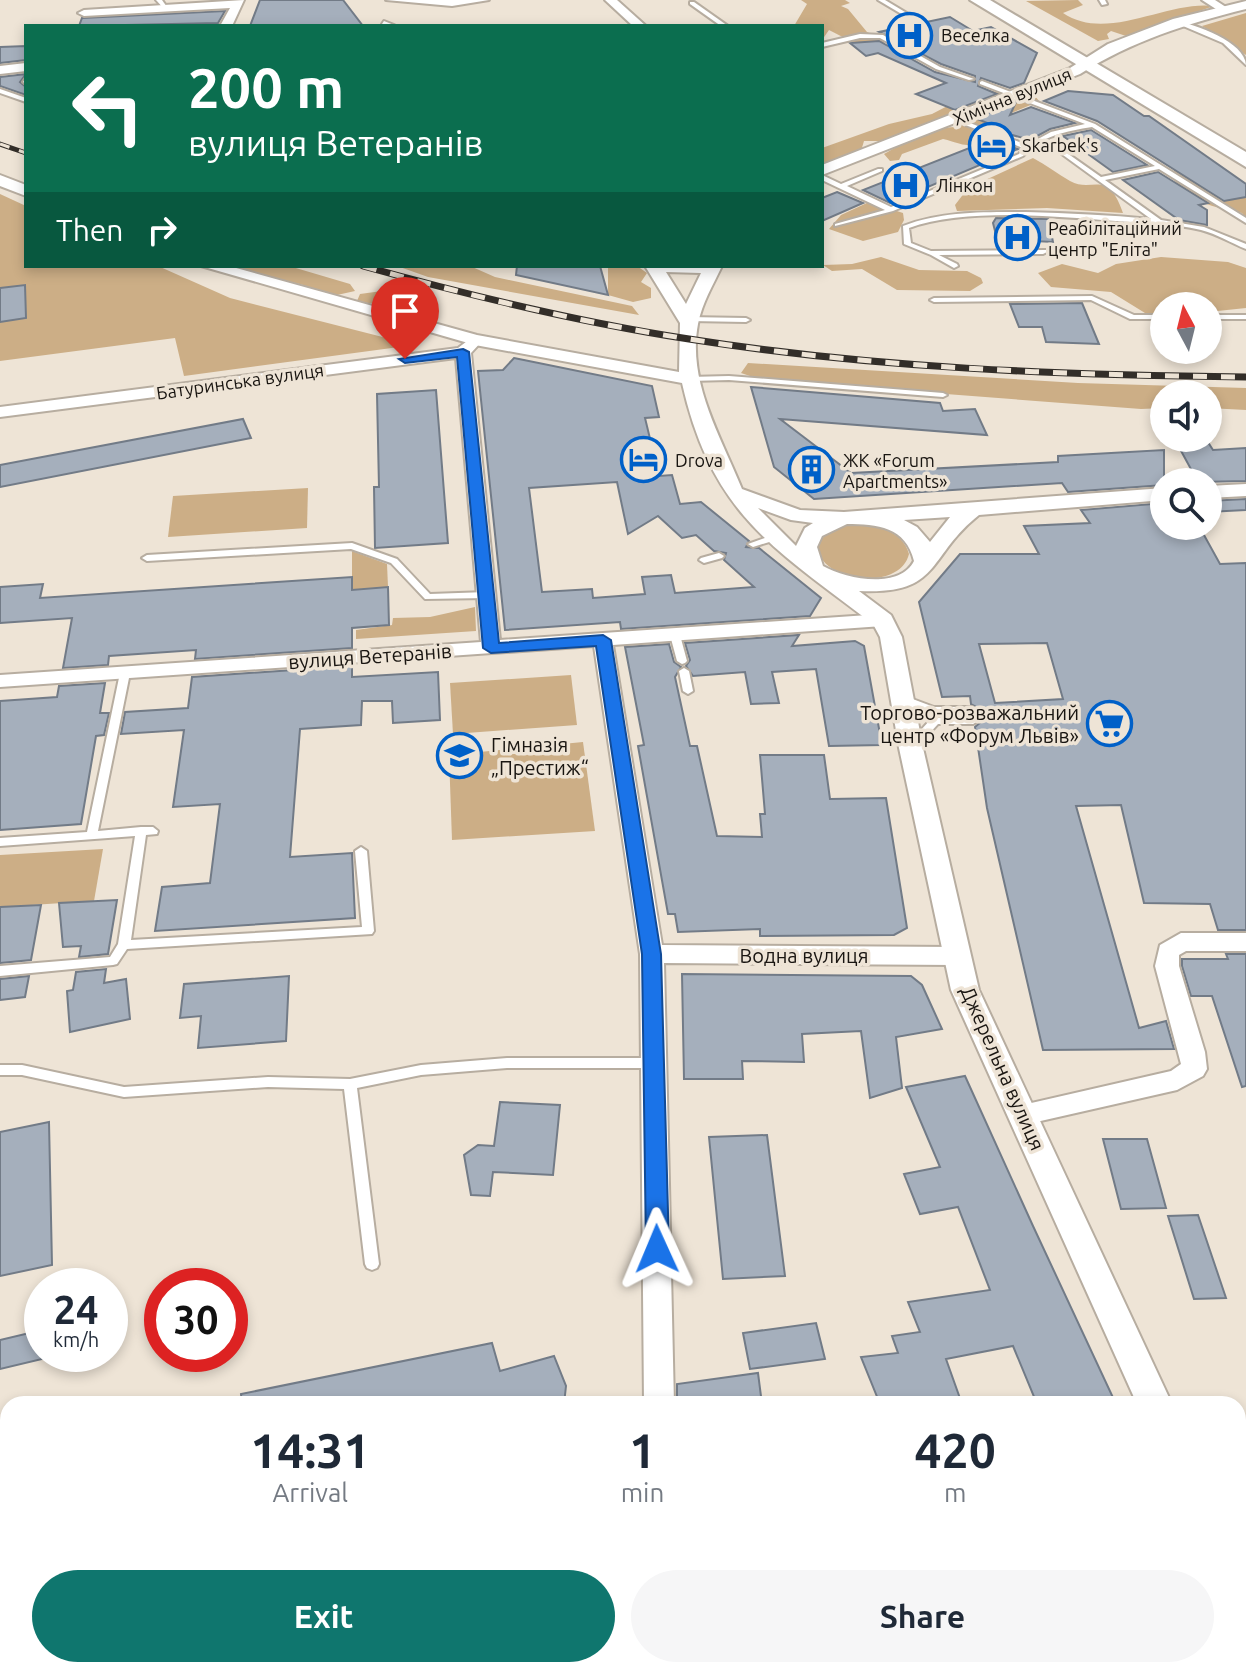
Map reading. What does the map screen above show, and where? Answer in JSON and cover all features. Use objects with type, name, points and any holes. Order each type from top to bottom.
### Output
[{"type":"main road","points":[[978,0],[1095,59],[1246,142]]},
{"type":"main road","points":[[1004,0],[1246,161]]},
{"type":"street","points":[[390,0],[452,4],[485,0]]},
{"type":"street","points":[[610,0],[638,24]]},
{"type":"street","points":[[1207,0],[1223,9]]},
{"type":"street","points":[[84,13],[238,2],[227,24]]},
{"type":"street","name":"Хімічна вулиця","points":[[824,169],[1015,95],[1178,22],[1246,5]]},
{"type":"street","points":[[0,70],[24,67]]},
{"type":"street","points":[[0,180],[24,190]]},
{"type":"street","points":[[216,268],[469,346],[689,379]]},
{"type":"street","points":[[655,268],[689,321]]},
{"type":"street","points":[[670,268],[696,268]]},
{"type":"street","points":[[711,268],[689,321],[686,343],[689,379],[733,492],[750,514],[819,572],[883,620],[914,574],[925,556],[920,542],[907,530],[887,521],[858,517],[815,529],[806,540],[804,554],[819,572],[868,587],[914,574],[954,524],[973,509]]},
{"type":"street","points":[[469,346],[491,648]]},
{"type":"street","name":"Батуринська вулиця","points":[[0,412],[469,346]]},
{"type":"street","points":[[733,492],[762,506],[798,516],[858,517],[1150,495]]},
{"type":"street","points":[[1222,492],[1244,493]]},
{"type":"street","name":"вулиця Ветеранів","points":[[0,681],[883,620]]},
{"type":"street","name":"Джерельна вулиця","points":[[883,620],[891,637],[911,748],[965,990],[1151,1396]]},
{"type":"street","points":[[603,640],[652,954],[659,1396]]},
{"type":"street","points":[[1023,1114],[1177,1080],[1194,1069],[1193,1052],[1167,966],[1168,951],[1181,942],[1246,942]]},
{"type":"street","name":"Водна вулиця","points":[[652,954],[956,956]]},
{"type":"lane","points":[[881,0],[917,21]]},
{"type":"lane","points":[[692,3],[721,24]]},
{"type":"lane","points":[[1178,22],[1222,40],[1241,54],[1246,63]]},
{"type":"lane","points":[[824,45],[860,36],[881,36],[938,68],[971,79]]},
{"type":"lane","points":[[982,83],[1093,125],[1246,221]]},
{"type":"lane","points":[[0,91],[24,99]]},
{"type":"lane","points":[[955,119],[1026,147]]},
{"type":"lane","points":[[837,225],[891,210],[1021,155],[1026,147],[1064,131],[1093,125]]},
{"type":"lane","points":[[1055,147],[1159,222]]},
{"type":"lane","points":[[1099,179],[1162,167]]},
{"type":"lane","points":[[841,186],[880,170]]},
{"type":"lane","points":[[824,178],[891,210]]},
{"type":"lane","points":[[954,266],[908,244],[905,227],[912,221],[1005,215],[1159,222],[1197,227],[1246,247]]},
{"type":"lane","points":[[930,253],[1043,252]]},
{"type":"lane","points":[[934,300],[1092,298],[1133,317],[1150,317]]},
{"type":"lane","points":[[1222,317],[1246,317]]},
{"type":"lane","points":[[689,321],[746,320]]},
{"type":"lane","points":[[689,379],[729,378],[943,395]]},
{"type":"lane","points":[[753,544],[776,537]]},
{"type":"lane","points":[[147,558],[352,546],[394,561],[428,597],[487,595]]},
{"type":"lane","points":[[704,560],[719,556]]},
{"type":"lane","points":[[675,635],[688,691]]},
{"type":"lane","points":[[92,836],[125,673]]},
{"type":"lane","points":[[902,697],[933,710],[973,716],[935,721],[911,748]]},
{"type":"lane","points":[[0,842],[147,831],[124,945],[113,961],[0,971]]},
{"type":"lane","points":[[124,945],[368,931],[361,851]]},
{"type":"lane","points":[[0,1070],[22,1070],[124,1092],[268,1082],[350,1084],[421,1070],[507,1063],[655,1063]]},
{"type":"lane","points":[[350,1084],[372,1264]]},
{"type":"shaded area","points":[[801,0],[845,0],[850,3],[841,6],[848,9],[867,32],[885,40],[883,46],[868,50],[829,30],[824,37],[824,24],[795,24],[807,4]]},
{"type":"shaded area","points":[[1078,0],[1083,5],[1063,13],[1080,21],[1099,24],[1196,6],[1214,6],[1126,36],[1111,31],[1107,34],[1109,39],[1098,41],[1026,1]]},
{"type":"shaded area","points":[[1246,13],[1246,55],[1202,26]]},
{"type":"shaded area","points":[[982,88],[1004,94],[888,141],[864,141],[861,151],[824,164],[824,147],[889,124],[932,114]]},
{"type":"shaded area","points":[[1035,96],[1039,101],[985,124],[991,133],[981,142],[965,145],[943,139],[902,154],[899,160],[890,161],[884,154],[929,132],[958,127],[963,120],[1014,99]]},
{"type":"shaded area","points":[[1033,158],[1070,181],[1105,186],[1117,199],[1123,213],[1047,208],[957,211],[955,205],[968,188]]},
{"type":"shaded area","points":[[1176,165],[1223,195],[1246,198],[1246,220],[1242,213],[1212,206],[1184,192],[1172,175]]},
{"type":"shaded area","points":[[0,194],[24,205],[24,268],[162,268],[230,298],[414,345],[184,376],[175,338],[0,361]]},
{"type":"shaded area","points":[[869,202],[903,213],[904,220],[898,232],[863,241],[829,229],[841,215]]},
{"type":"shaded area","points":[[881,257],[919,270],[967,271],[981,278],[983,283],[970,291],[897,290],[862,269],[832,271],[824,266],[852,264]]},
{"type":"shaded area","points":[[1161,257],[1228,262],[1246,268],[1246,308],[1222,311],[1222,292],[1150,292],[1150,313],[1145,313],[1111,292],[1051,287],[1038,273],[1062,264],[1098,273],[1116,264]]},
{"type":"shaded area","points":[[237,268],[296,268],[350,284],[355,291],[328,297],[303,285]]},
{"type":"shaded area","points":[[403,268],[475,268],[495,277],[632,306],[639,315],[428,277]]},
{"type":"shaded area","points":[[608,268],[640,268],[647,273],[641,282],[651,288],[651,298],[633,302],[608,295]]},
{"type":"shaded area","points":[[382,291],[424,303],[423,311],[414,313],[394,306],[357,301],[360,294]]},
{"type":"shaded area","points":[[748,363],[1150,385],[1150,409],[762,380],[741,373]]},
{"type":"shaded area","points":[[1222,387],[1246,388],[1246,410],[1222,409]]},
{"type":"shaded area","points":[[308,488],[307,528],[168,537],[173,496]]},
{"type":"shaded area","points":[[850,525],[878,527],[902,541],[909,554],[903,566],[892,574],[862,578],[833,569],[823,560],[817,548],[825,536]]},
{"type":"shaded area","points":[[352,551],[387,564],[388,587],[352,590]]},
{"type":"shaded area","points":[[475,607],[476,631],[356,639],[356,630],[392,625],[393,618],[430,617]]},
{"type":"shaded area","points":[[571,675],[577,725],[453,734],[450,683]]},
{"type":"shaded area","points":[[583,742],[595,831],[452,840],[449,755]]},
{"type":"shaded area","points":[[103,849],[94,901],[0,907],[0,855]]},
{"type":"building","points":[[260,0],[343,0],[361,24],[251,24]]},
{"type":"building","points":[[225,11],[218,23],[80,24],[82,18]]},
{"type":"building","points":[[950,17],[973,31],[991,27],[1037,53],[1024,83],[1010,88],[981,78],[978,86],[997,94],[955,110],[916,94],[946,83],[878,53],[866,56],[850,43],[879,41],[935,72],[975,82],[975,76],[941,64],[879,32]]},
{"type":"building","points":[[24,46],[24,60],[0,63],[0,47]]},
{"type":"building","points":[[24,74],[20,82],[24,85],[24,94],[0,86],[0,77]]},
{"type":"building","points":[[1068,91],[1113,95],[1144,116],[1149,116],[1246,184],[1246,197],[1224,201],[1097,121],[1044,101]]},
{"type":"building","points":[[1016,102],[1010,115],[1031,107],[1075,123],[1050,129],[1030,140],[1005,133],[1009,132],[975,118]]},
{"type":"building","points":[[1091,130],[1147,165],[1113,172],[1063,136]]},
{"type":"building","points":[[992,139],[1018,149],[890,203],[863,190]]},
{"type":"building","points":[[1158,172],[1208,203],[1199,205],[1207,210],[1207,225],[1179,220],[1123,180]]},
{"type":"building","points":[[837,192],[863,203],[824,220],[824,197]]},
{"type":"building","points":[[996,218],[1048,219],[1053,242],[1034,241],[1035,247],[999,247],[993,223]]},
{"type":"building","points":[[517,268],[601,268],[608,295],[516,275]]},
{"type":"building","points":[[25,285],[26,318],[0,322],[0,288]]},
{"type":"building","points":[[1082,303],[1099,344],[1046,342],[1042,327],[1019,327],[1010,304]]},
{"type":"building","points":[[514,358],[652,386],[659,417],[645,418],[659,476],[672,475],[680,504],[701,502],[749,541],[746,547],[759,548],[821,598],[810,616],[621,629],[620,622],[505,630],[478,371],[503,370]],"holes":[[[617,482],[628,534],[658,516],[682,538],[696,535],[714,551],[726,553],[724,560],[754,587],[675,593],[671,575],[642,577],[645,594],[593,598],[592,589],[542,592],[529,488]]]},
{"type":"building","points":[[751,387],[940,403],[943,411],[975,409],[987,435],[780,419],[851,473],[1058,462],[1058,456],[1164,452],[1164,468],[1150,468],[1150,486],[1068,492],[1062,483],[814,499],[774,467]]},
{"type":"building","points":[[436,390],[448,543],[375,548],[374,487],[379,487],[377,394]]},
{"type":"building","points":[[243,419],[251,438],[0,487],[0,465]]},
{"type":"building","points":[[1246,448],[1246,481],[1222,482],[1222,468],[1190,468],[1182,452],[1222,452],[1222,449]]},
{"type":"building","points":[[1246,499],[1246,510],[1222,511],[1222,500]]},
{"type":"building","points":[[1150,504],[1150,540],[1207,540],[1220,564],[1246,563],[1246,930],[1218,930],[1210,904],[1144,903],[1121,805],[1076,806],[1139,1028],[1166,1021],[1174,1049],[1043,1050],[987,808],[975,727],[981,722],[974,715],[980,709],[971,704],[970,696],[942,697],[919,602],[960,554],[1039,554],[1024,526],[1090,523],[1081,510]],"holes":[[[1047,643],[1063,699],[995,703],[979,644]]]},
{"type":"building","points":[[352,577],[352,590],[388,587],[389,625],[352,628],[352,648],[195,659],[196,650],[109,656],[108,665],[63,668],[72,618],[0,623],[0,587],[43,584],[40,598]]},
{"type":"building","points":[[799,635],[792,646],[855,641],[864,646],[882,745],[829,746],[816,669],[772,672],[779,703],[751,704],[745,672],[693,676],[686,666],[690,660],[685,643]]},
{"type":"building","points":[[669,644],[674,662],[681,667],[675,677],[690,746],[697,746],[717,836],[762,837],[760,814],[765,814],[760,755],[824,755],[830,799],[886,798],[907,928],[894,935],[760,936],[760,929],[678,932],[675,914],[668,914],[638,746],[644,745],[625,647]]},
{"type":"building","points":[[352,666],[352,677],[438,672],[440,720],[393,723],[392,701],[362,701],[361,725],[300,729],[290,857],[352,853],[355,918],[155,931],[162,887],[210,883],[220,804],[173,807],[184,730],[121,734],[125,712],[188,708],[192,677]]},
{"type":"building","points":[[105,683],[100,713],[109,713],[104,735],[96,736],[81,824],[0,830],[0,701],[57,697],[59,686]]},
{"type":"building","points":[[117,900],[108,954],[79,957],[81,946],[63,947],[59,903]]},
{"type":"building","points":[[41,905],[31,960],[0,963],[0,907]]},
{"type":"building","points":[[1226,954],[1246,954],[1246,1086],[1242,1087],[1212,996],[1191,996],[1182,966],[1182,959],[1228,959]]},
{"type":"building","points":[[106,969],[104,983],[126,979],[130,1019],[70,1032],[67,991],[73,990],[76,972]]},
{"type":"building","points":[[682,974],[911,976],[922,985],[942,1029],[896,1037],[902,1088],[870,1098],[861,1031],[802,1034],[804,1062],[742,1061],[743,1079],[684,1079]]},
{"type":"building","points":[[29,976],[25,997],[0,1000],[0,979]]},
{"type":"building","points":[[289,976],[286,1041],[198,1048],[201,1016],[180,1018],[184,984]]},
{"type":"building","points":[[965,1076],[1112,1396],[1034,1396],[1013,1346],[946,1359],[959,1396],[877,1396],[861,1357],[898,1353],[892,1336],[920,1332],[908,1302],[990,1290],[958,1207],[920,1214],[904,1174],[940,1167],[906,1087]]},
{"type":"building","points":[[500,1102],[560,1105],[553,1175],[493,1172],[490,1196],[471,1195],[464,1155],[478,1145],[494,1146]]},
{"type":"building","points":[[49,1122],[52,1265],[24,1268],[24,1271],[0,1276],[0,1132]]},
{"type":"building","points":[[767,1135],[785,1276],[723,1279],[709,1137]]},
{"type":"building","points":[[1103,1139],[1147,1139],[1166,1208],[1121,1209]]},
{"type":"building","points":[[1198,1215],[1226,1298],[1194,1299],[1168,1216]]},
{"type":"building","points":[[816,1323],[825,1359],[750,1369],[743,1333]]},
{"type":"building","points":[[24,1334],[24,1363],[0,1369],[0,1340]]},
{"type":"building","points":[[492,1343],[500,1371],[554,1356],[566,1386],[565,1396],[241,1394]]},
{"type":"building","points":[[758,1373],[761,1396],[677,1396],[677,1384]]},
{"type":"railway","points":[[0,144],[24,152]]},
{"type":"railway","points":[[371,268],[566,316],[758,349],[967,368],[1246,377]]},
{"type":"place","name":"Веселка","points":[[910,35]]},
{"type":"place","name":"Skarbek's","points":[[991,145]]},
{"type":"place","name":"Лінкон","points":[[905,185]]},
{"type":"place","name":"Реабілітаційний центр \"Еліта\"","points":[[1017,238]]},
{"type":"place","name":"Drova","points":[[644,460]]},
{"type":"place","name":"ЖК «Forum Apartments»","points":[[812,470]]},
{"type":"place","name":"Торгово-розважальний центр «Форум Львів»","points":[[1110,724]]},
{"type":"place","name":"Гімназія „Престиж“","points":[[460,756]]},
{"type":"route","points":[[405,359],[463,352],[491,648],[603,640],[652,954],[657,1249]]}]
